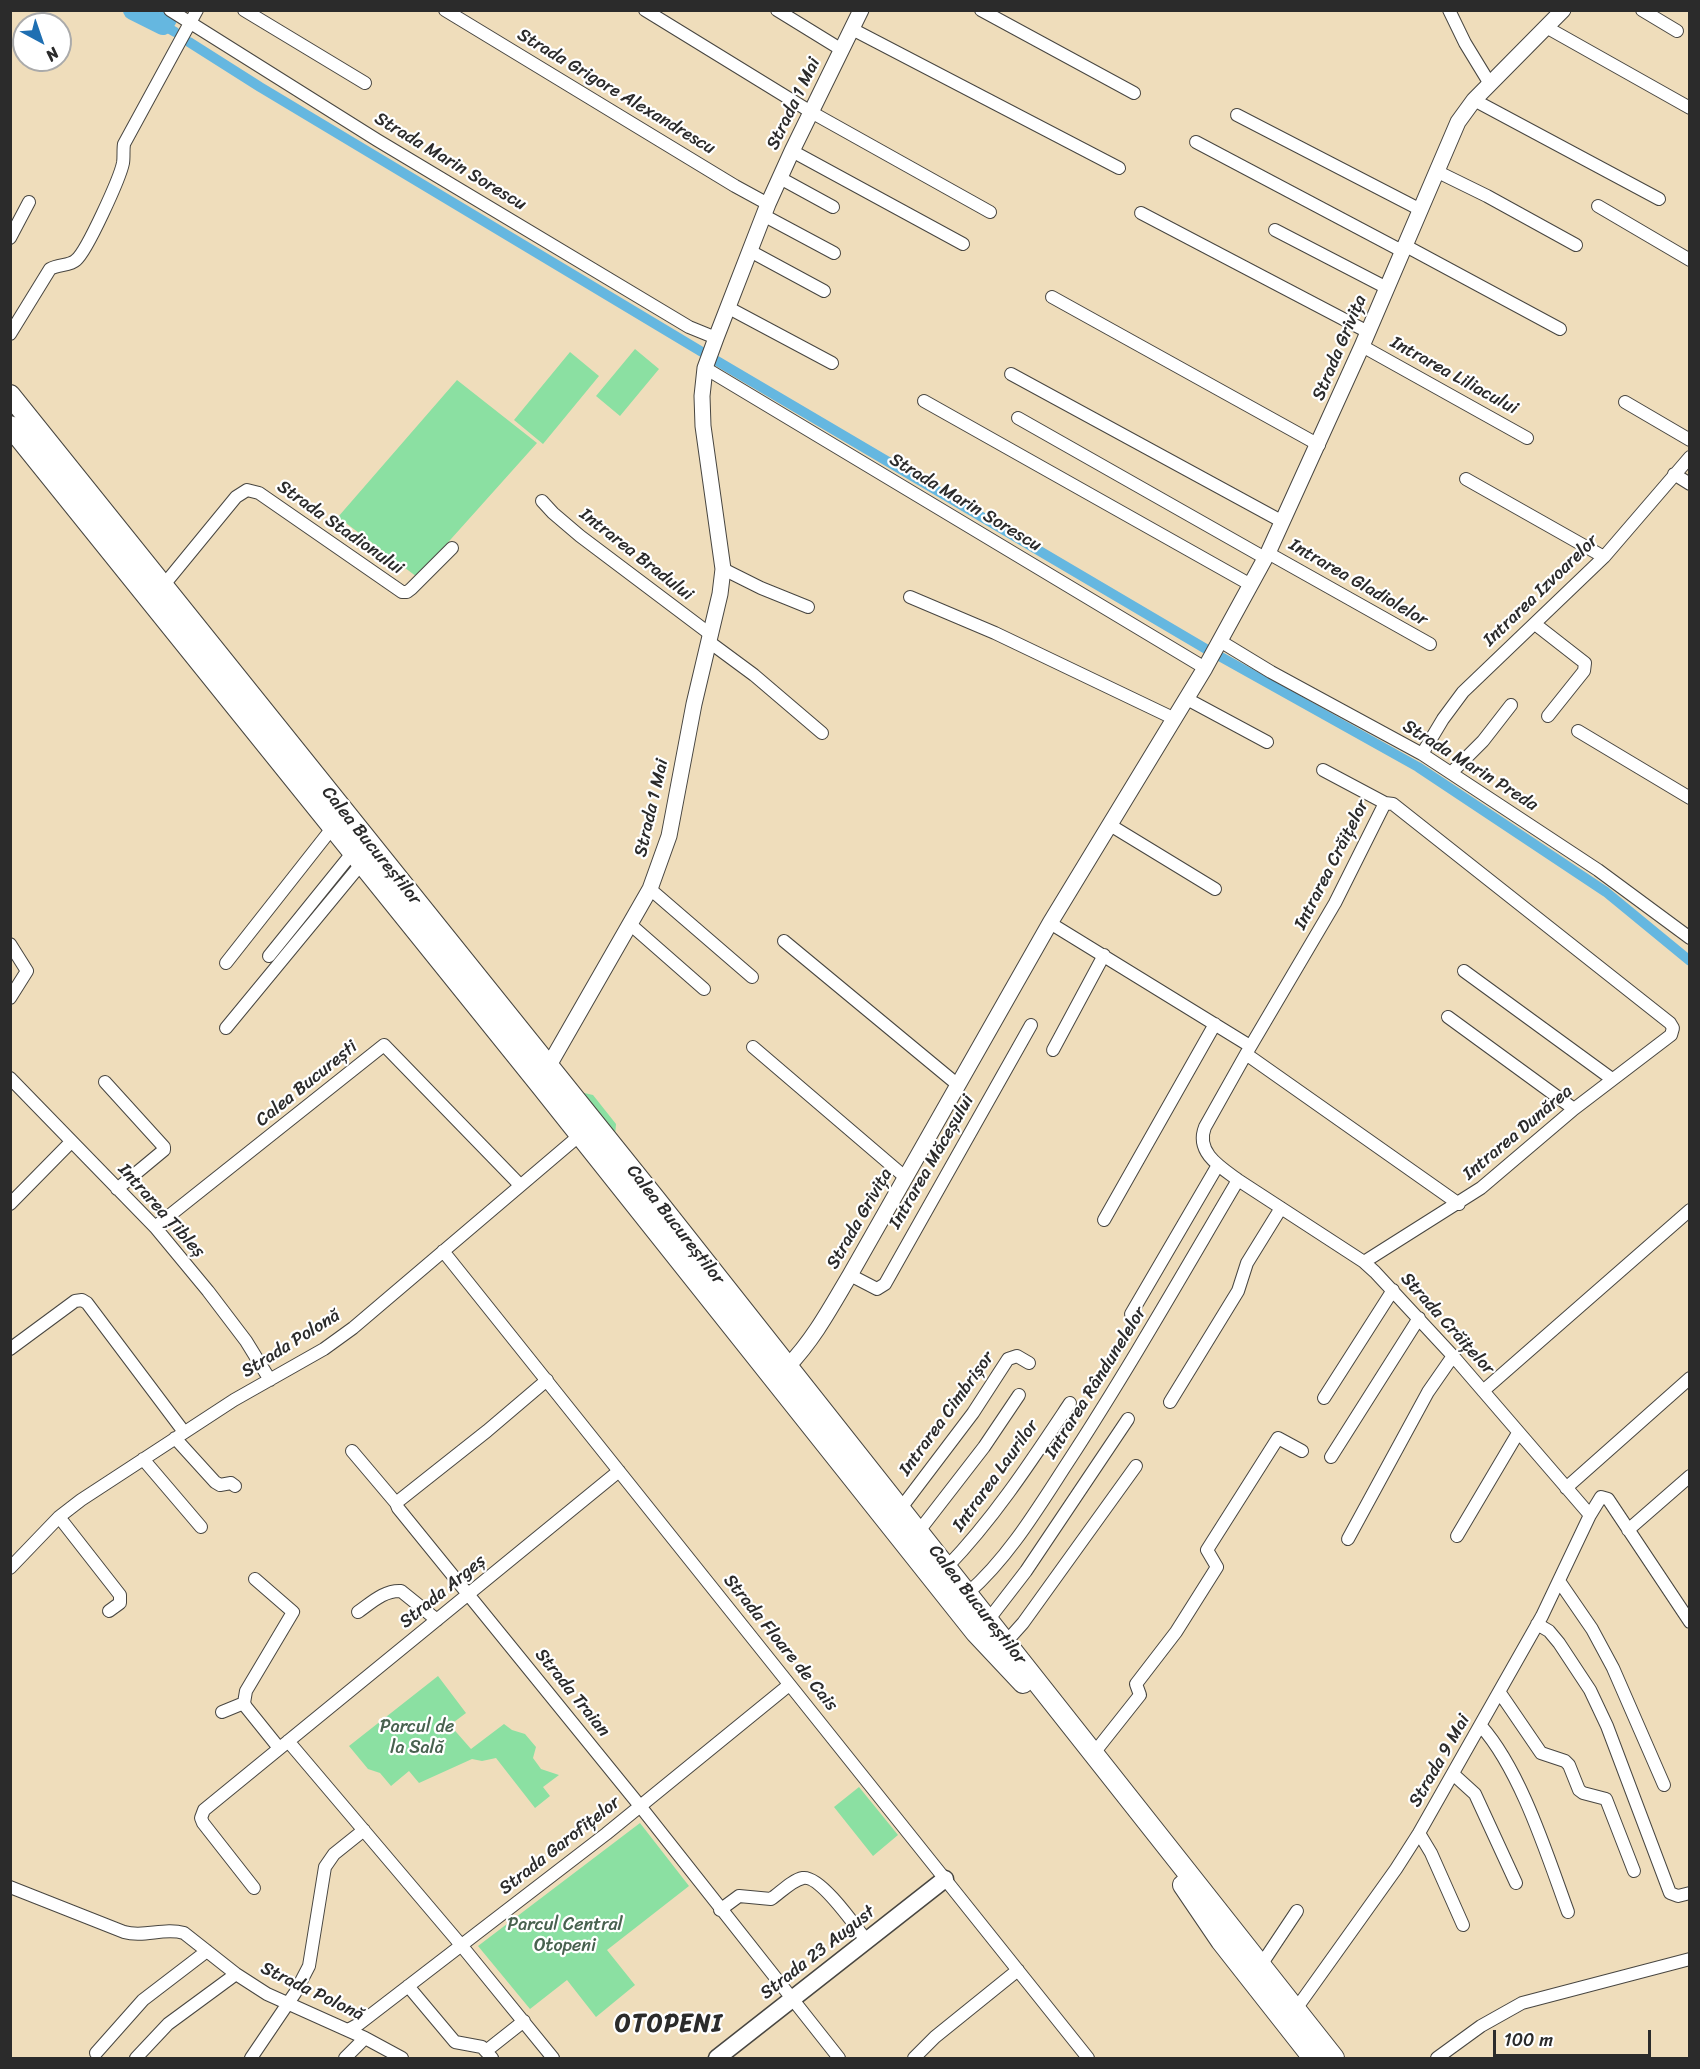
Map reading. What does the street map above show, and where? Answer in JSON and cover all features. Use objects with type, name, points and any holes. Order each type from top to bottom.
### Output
[{"type":"highway","name":"Calea Bucureștilor","points":[[10,395],[788,1366],[1334,2058]]},
{"type":"highway","name":"Calea Bucureștilor","points":[[10,426],[580,1135],[976,1633],[1019,1678],[1148,1838],[1221,1941],[1313,2058]]},
{"type":"main road","name":"Strada 23 August","points":[[717,2058],[945,1880]]},
{"type":"street","name":"Strada Marin Sorescu","points":[[170,10],[377,140],[689,327],[716,338]]},
{"type":"street","points":[[10,334],[50,269],[71,263],[81,255],[120,172],[124,160],[124,144],[197,10]]},
{"type":"street","points":[[244,10],[365,83]]},
{"type":"street","name":"Strada Grigore Alexandrescu","points":[[445,10],[766,210]]},
{"type":"street","points":[[645,10],[811,112],[990,212]]},
{"type":"street","points":[[777,10],[842,50]]},
{"type":"street","points":[[981,10],[1134,93]]},
{"type":"street","points":[[1449,10],[1465,43],[1490,84]]},
{"type":"street","name":"Strada Grivița","points":[[788,1366],[817,1331],[1050,922],[1187,699],[1251,585],[1319,445],[1458,122],[1474,100],[1563,10]]},
{"type":"street","points":[[1642,10],[1677,31]]},
{"type":"street","name":"Strada 1 Mai","points":[[548,1066],[650,889],[669,836],[694,704],[720,594],[723,569],[703,426],[702,396],[705,368],[766,210],[792,151],[861,11]]},
{"type":"street","points":[[1546,27],[1689,108]]},
{"type":"street","points":[[852,29],[1119,168]]},
{"type":"street","points":[[1474,100],[1659,199]]},
{"type":"street","points":[[1237,115],[1419,209]]},
{"type":"street","points":[[1196,142],[1560,329]]},
{"type":"street","points":[[792,151],[963,244]]},
{"type":"street","points":[[1436,171],[1576,245]]},
{"type":"street","points":[[780,178],[833,207]]},
{"type":"street","points":[[10,238],[29,202]]},
{"type":"street","points":[[1598,206],[1689,260]]},
{"type":"street","points":[[766,210],[834,254]]},
{"type":"street","name":"Intrarea Liliacului","points":[[1141,213],[1365,339],[1527,438]]},
{"type":"street","points":[[1275,230],[1387,288]]},
{"type":"street","points":[[750,250],[824,291]]},
{"type":"street","points":[[1052,297],[1319,445]]},
{"type":"street","points":[[727,307],[832,363]]},
{"type":"street","name":"Strada Marin Sorescu","points":[[705,368],[1205,668]]},
{"type":"street","points":[[1011,374],[1283,522]]},
{"type":"street","points":[[924,401],[1251,585]]},
{"type":"street","points":[[1625,402],[1689,440]]},
{"type":"street","name":"Intrarea Gladiolelor","points":[[1018,418],[1430,644]]},
{"type":"street","name":"Intrarea Izvoarelor","points":[[1422,754],[1463,692],[1604,557],[1689,457]]},
{"type":"street","points":[[1674,474],[1689,484]]},
{"type":"street","points":[[1466,479],[1604,557]]},
{"type":"street","name":"Strada Stadionului","points":[[163,586],[236,497],[248,490],[259,494],[402,592],[411,589],[452,548]]},
{"type":"street","name":"Intrarea Bradului","points":[[542,501],[580,536],[709,637]]},
{"type":"street","points":[[723,569],[808,607]]},
{"type":"street","points":[[910,597],[995,633],[1174,719]]},
{"type":"street","points":[[1535,624],[1585,663],[1584,671],[1548,716]]},
{"type":"street","points":[[709,637],[822,733]]},
{"type":"street","name":"Strada Marin Preda","points":[[1220,641],[1271,672],[1422,754],[1614,881],[1689,938]]},
{"type":"street","points":[[1187,699],[1267,742]]},
{"type":"street","points":[[1451,773],[1483,741],[1511,705]]},
{"type":"street","points":[[1578,731],[1689,798]]},
{"type":"street","points":[[1323,770],[1385,802]]},
{"type":"street","name":"Intrarea Crăițelor","points":[[1248,1050],[1335,903],[1385,802],[1392,804],[1663,1018]]},
{"type":"street","points":[[1110,825],[1215,889]]},
{"type":"street","points":[[226,963],[333,827]]},
{"type":"street","points":[[269,956],[358,858]]},
{"type":"street","points":[[226,1028],[358,858]]},
{"type":"street","points":[[650,889],[752,977]]},
{"type":"street","points":[[1050,922],[1215,1024],[1459,1204]]},
{"type":"street","points":[[631,925],[705,989]]},
{"type":"street","points":[[784,941],[958,1085]]},
{"type":"street","points":[[10,944],[27,971],[10,998]]},
{"type":"street","points":[[1053,1050],[1104,955]]},
{"type":"street","points":[[1464,971],[1612,1079]]},
{"type":"street","points":[[1448,1017],[1574,1109]]},
{"type":"street","name":"Intrarea Dunărea","points":[[1364,1262],[1459,1204],[1574,1109],[1671,1035],[1673,1028],[1663,1018]]},
{"type":"street","points":[[1104,1220],[1215,1024]]},
{"type":"street","name":"Intrarea Măceșului","points":[[850,1275],[877,1289],[885,1284],[1031,1025]]},
{"type":"street","name":"Calea București","points":[[155,1227],[384,1045],[520,1185]]},
{"type":"street","points":[[753,1047],[906,1177]]},
{"type":"street","name":"Strada Crăițelor","points":[[1248,1050],[1203,1133],[1203,1148],[1218,1165],[1238,1180],[1364,1262],[1393,1290],[1453,1356],[1590,1515]]},
{"type":"street","name":"Intrarea Țibleș","points":[[10,1078],[155,1227],[246,1341],[270,1380]]},
{"type":"street","points":[[105,1082],[164,1147],[164,1150],[117,1189]]},
{"type":"street","name":"Strada Polonă","points":[[10,1568],[59,1517],[94,1491],[180,1435],[339,1338],[580,1135]]},
{"type":"street","points":[[10,1204],[71,1142]]},
{"type":"street","points":[[1131,1314],[1218,1165]]},
{"type":"street","name":"Intrarea Rândunelelor","points":[[968,1593],[994,1569],[1086,1435],[1238,1180]]},
{"type":"street","points":[[1170,1402],[1238,1291],[1246,1263],[1281,1208]]},
{"type":"street","points":[[1483,1392],[1689,1210]]},
{"type":"street","name":"Strada Floare de Cais","points":[[443,1251],[1088,2058]]},
{"type":"street","points":[[1324,1398],[1393,1290]]},
{"type":"street","points":[[10,1349],[75,1301],[82,1300],[87,1303],[215,1482],[220,1485],[235,1486]]},
{"type":"street","points":[[1331,1457],[1419,1318]]},
{"type":"street","name":"Intrarea Cimbrișor","points":[[900,1508],[973,1413],[1008,1359],[1017,1356],[1029,1364]]},
{"type":"street","points":[[1348,1539],[1428,1392],[1453,1356]]},
{"type":"street","points":[[1566,1488],[1689,1378]]},
{"type":"street","points":[[396,1503],[547,1380]]},
{"type":"street","points":[[919,1531],[984,1447],[1019,1395]]},
{"type":"street","name":"Intrarea Laurilor","points":[[947,1567],[971,1542],[1017,1483],[1070,1403]]},
{"type":"street","points":[[989,1619],[1033,1562],[1128,1419]]},
{"type":"street","points":[[1457,1536],[1518,1433]]},
{"type":"street","points":[[1094,1753],[1140,1695],[1137,1684],[1176,1632],[1217,1567],[1207,1550],[1278,1438],[1302,1451]]},
{"type":"street","name":"Strada Traian","points":[[352,1450],[640,1806],[839,2058]]},
{"type":"street","points":[[143,1459],[201,1527]]},
{"type":"street","points":[[1006,1642],[1023,1623],[1136,1466]]},
{"type":"street","name":"Strada Argeș","points":[[254,1888],[207,1829],[201,1814],[214,1801],[619,1471]]},
{"type":"street","points":[[1628,1530],[1689,1476]]},
{"type":"street","points":[[1590,1515],[1599,1499],[1606,1497],[1689,1622]]},
{"type":"street","name":"Strada 9 Mai","points":[[1296,2010],[1419,1833],[1538,1624],[1590,1515]]},
{"type":"street","points":[[59,1517],[120,1595],[120,1603],[109,1611]]},
{"type":"street","points":[[244,1703],[246,1691],[293,1612],[255,1579]]},
{"type":"street","points":[[1559,1581],[1592,1629],[1613,1668],[1664,1785]]},
{"type":"street","points":[[358,1612],[385,1593],[396,1591],[401,1592],[437,1620]]},
{"type":"street","points":[[1538,1624],[1549,1631],[1560,1643],[1590,1690],[1607,1726],[1670,1893],[1678,1896],[1689,1893]]},
{"type":"street","name":"Strada Garofițelor","points":[[348,2030],[359,2024],[640,1806],[789,1685]]},
{"type":"street","points":[[1500,1693],[1541,1753],[1565,1761],[1569,1765],[1579,1790],[1583,1793],[1606,1799],[1634,1871]]},
{"type":"street","points":[[222,1712],[244,1703]]},
{"type":"street","points":[[244,1703],[364,1830],[553,2058]]},
{"type":"street","points":[[1481,1725],[1517,1783],[1568,1912]]},
{"type":"street","points":[[1453,1774],[1475,1794],[1516,1883]]},
{"type":"street","points":[[251,2058],[288,2004],[309,1966],[325,1867],[334,1854],[364,1830]]},
{"type":"street","points":[[1419,1833],[1431,1853],[1463,1925]]},
{"type":"street","points":[[720,1910],[739,1896],[771,1899],[801,1878],[809,1878],[825,1890],[866,1940]]},
{"type":"street","name":"Strada Polonă","points":[[10,1887],[124,1932],[138,1935],[175,1931],[184,1933],[236,1974],[267,1994],[365,2038],[402,2058]]},
{"type":"street","points":[[1261,1965],[1297,1911]]},
{"type":"street","points":[[96,2053],[143,2000],[207,1951]]},
{"type":"street","points":[[1437,2058],[1481,2026],[1522,2003],[1689,1959]]},
{"type":"street","points":[[914,2058],[935,2037],[1018,1970]]},
{"type":"street","points":[[136,2058],[168,2024],[236,1974]]},
{"type":"street","points":[[408,1986],[455,2042],[482,2047],[489,2055],[524,2022]]},
{"type":"street","points":[[345,2058],[365,2038]]},
{"type":"green space","points":[[635,349],[659,369],[620,416],[596,396]]},
{"type":"green space","points":[[570,352],[599,376],[543,444],[514,420]]},
{"type":"green space","points":[[457,380],[537,443],[417,577],[338,517]]},
{"type":"green space","points":[[580,1092],[593,1095],[616,1124],[615,1136]]},
{"type":"green space","name":"Parcul de la Sală","points":[[438,1676],[466,1713],[450,1725],[471,1749],[504,1724],[512,1730],[525,1734],[536,1747],[533,1758],[541,1769],[559,1775],[543,1787],[550,1796],[535,1808],[496,1758],[482,1761],[472,1759],[419,1783],[409,1771],[391,1786],[380,1773],[368,1769],[349,1746]]},
{"type":"green space","points":[[859,1787],[898,1835],[873,1856],[834,1807]]},
{"type":"green space","name":"Parcul Central Otopeni","points":[[640,1823],[689,1886],[607,1950],[635,1985],[596,2017],[567,1980],[530,2009],[478,1946]]},
{"type":"waterway","points":[[133,10],[163,25],[167,19]]},
{"type":"waterway","points":[[163,25],[175,32]]},
{"type":"waterway","points":[[189,42],[702,352]]},
{"type":"waterway","points":[[717,361],[1206,649]]},
{"type":"waterway","points":[[1221,657],[1418,767],[1606,892],[1690,961]]},
{"type":"district","name":"OTOPENI","points":[[669,2025]]}]
